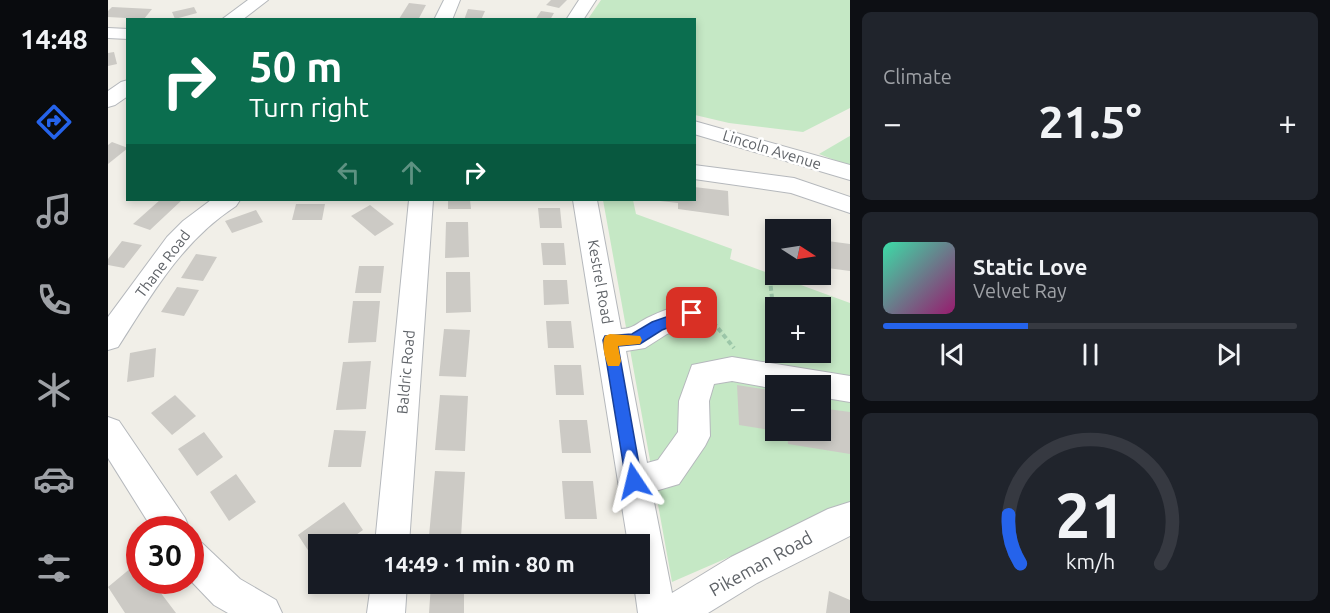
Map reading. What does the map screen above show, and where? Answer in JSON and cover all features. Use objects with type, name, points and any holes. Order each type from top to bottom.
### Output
[{"type":"street","points":[[231,18],[260,0]]},
{"type":"street","points":[[247,18],[273,0]]},
{"type":"street","points":[[444,18],[452,0]]},
{"type":"street","points":[[575,18],[588,0]]},
{"type":"street","points":[[108,33],[126,34]]},
{"type":"street","points":[[108,101],[126,88]]},
{"type":"street","points":[[108,112],[126,99]]},
{"type":"street","name":"Lincoln Avenue","points":[[696,128],[850,173]]},
{"type":"street","points":[[696,172],[794,186],[850,205]]},
{"type":"street","name":"Thane Road","points":[[108,339],[189,227],[212,208],[226,201]]},
{"type":"street","name":"Baldric Road","points":[[393,534],[421,201]]},
{"type":"street","name":"Kestrel Road","points":[[585,201],[657,613]]},
{"type":"street","points":[[610,340],[635,340],[657,326],[692,313]]},
{"type":"street","points":[[634,481],[668,473],[694,436],[694,400],[702,374],[732,369],[850,389]]},
{"type":"street","points":[[108,431],[164,516]]},
{"type":"street","name":"Pikeman Road","points":[[674,613],[744,570],[840,521],[850,519]]},
{"type":"street","points":[[204,569],[227,592],[263,613]]},
{"type":"street","points":[[386,613],[388,594]]},
{"type":"green space","points":[[601,0],[850,0],[850,108],[803,132],[729,123],[696,115],[696,18],[589,18]]},
{"type":"green space","points":[[850,136],[850,166],[819,154],[848,137]]},
{"type":"green space","points":[[603,201],[633,201],[636,214],[732,249],[730,259],[765,272],[765,285],[801,285],[850,303],[850,510],[835,511],[672,582]]},
{"type":"building","points":[[551,0],[567,0],[559,8],[546,5]]},
{"type":"building","points":[[409,3],[426,5],[419,18],[400,18]]},
{"type":"building","points":[[112,7],[152,9],[145,18],[108,17],[108,11]]},
{"type":"building","points":[[194,7],[197,13],[175,18],[172,12]]},
{"type":"building","points":[[468,9],[485,11],[482,18],[465,18]]},
{"type":"building","points":[[541,11],[554,13],[551,18],[536,18]]},
{"type":"building","points":[[114,52],[117,64],[108,66],[108,53]]},
{"type":"building","points":[[112,142],[126,147],[126,150],[108,164],[108,145]]},
{"type":"building","points":[[696,187],[728,191],[729,216],[678,209],[678,203],[660,201],[696,201]]},
{"type":"building","points":[[159,201],[181,201],[150,230],[133,224]]},
{"type":"building","points":[[448,201],[470,201],[471,209],[448,209]]},
{"type":"building","points":[[296,204],[325,204],[322,220],[292,220]]},
{"type":"building","points":[[370,205],[394,224],[375,236],[351,216]]},
{"type":"building","points":[[538,208],[560,208],[562,228],[540,228]]},
{"type":"building","points":[[256,210],[263,222],[232,233],[225,221]]},
{"type":"building","points":[[446,222],[468,222],[469,257],[445,258]]},
{"type":"building","points":[[122,241],[142,245],[124,268],[108,265],[108,259]]},
{"type":"building","points":[[831,241],[850,244],[850,271],[831,268]]},
{"type":"building","points":[[541,243],[564,243],[566,265],[543,265]]},
{"type":"building","points":[[196,254],[217,257],[203,281],[181,278]]},
{"type":"building","points":[[359,266],[384,266],[381,293],[355,293]]},
{"type":"building","points":[[446,272],[470,272],[471,312],[446,313]]},
{"type":"building","points":[[543,280],[567,280],[569,304],[544,305]]},
{"type":"building","points":[[177,287],[199,290],[184,316],[161,312]]},
{"type":"building","points":[[353,301],[380,301],[376,342],[348,343]]},
{"type":"building","points":[[546,321],[571,321],[574,348],[548,348]]},
{"type":"building","points":[[444,329],[470,330],[466,377],[439,376]]},
{"type":"building","points":[[156,348],[154,377],[127,382],[130,353]]},
{"type":"building","points":[[371,361],[366,409],[336,410],[343,362]]},
{"type":"building","points":[[554,365],[581,365],[584,395],[556,395]]},
{"type":"building","points":[[737,385],[765,389],[765,429],[739,425]]},
{"type":"building","points":[[175,395],[196,416],[172,435],[151,413]]},
{"type":"building","points":[[440,395],[468,396],[465,451],[435,450]]},
{"type":"building","points":[[831,409],[850,412],[850,454],[788,444],[788,441],[831,441]]},
{"type":"building","points":[[559,420],[587,420],[591,453],[562,453]]},
{"type":"building","points":[[334,430],[366,431],[361,467],[328,467]]},
{"type":"building","points":[[204,432],[223,457],[197,476],[178,449]]},
{"type":"building","points":[[435,471],[465,472],[461,534],[429,534]]},
{"type":"building","points":[[236,474],[256,502],[229,521],[210,492]]},
{"type":"building","points":[[562,481],[593,481],[597,519],[565,519]]},
{"type":"building","points":[[344,502],[363,530],[357,534],[308,534],[308,550],[298,535]]},
{"type":"building","points":[[126,572],[126,594],[162,594],[176,613],[125,613],[108,587]]},
{"type":"building","points":[[829,591],[850,600],[850,613],[826,613]]},
{"type":"building","points":[[430,594],[464,594],[464,613],[429,613]]},
{"type":"slow traffic","points":[[614,361],[610,340],[635,340]]},
{"type":"route","points":[[634,481],[610,340],[635,340],[657,326],[692,313]]}]
